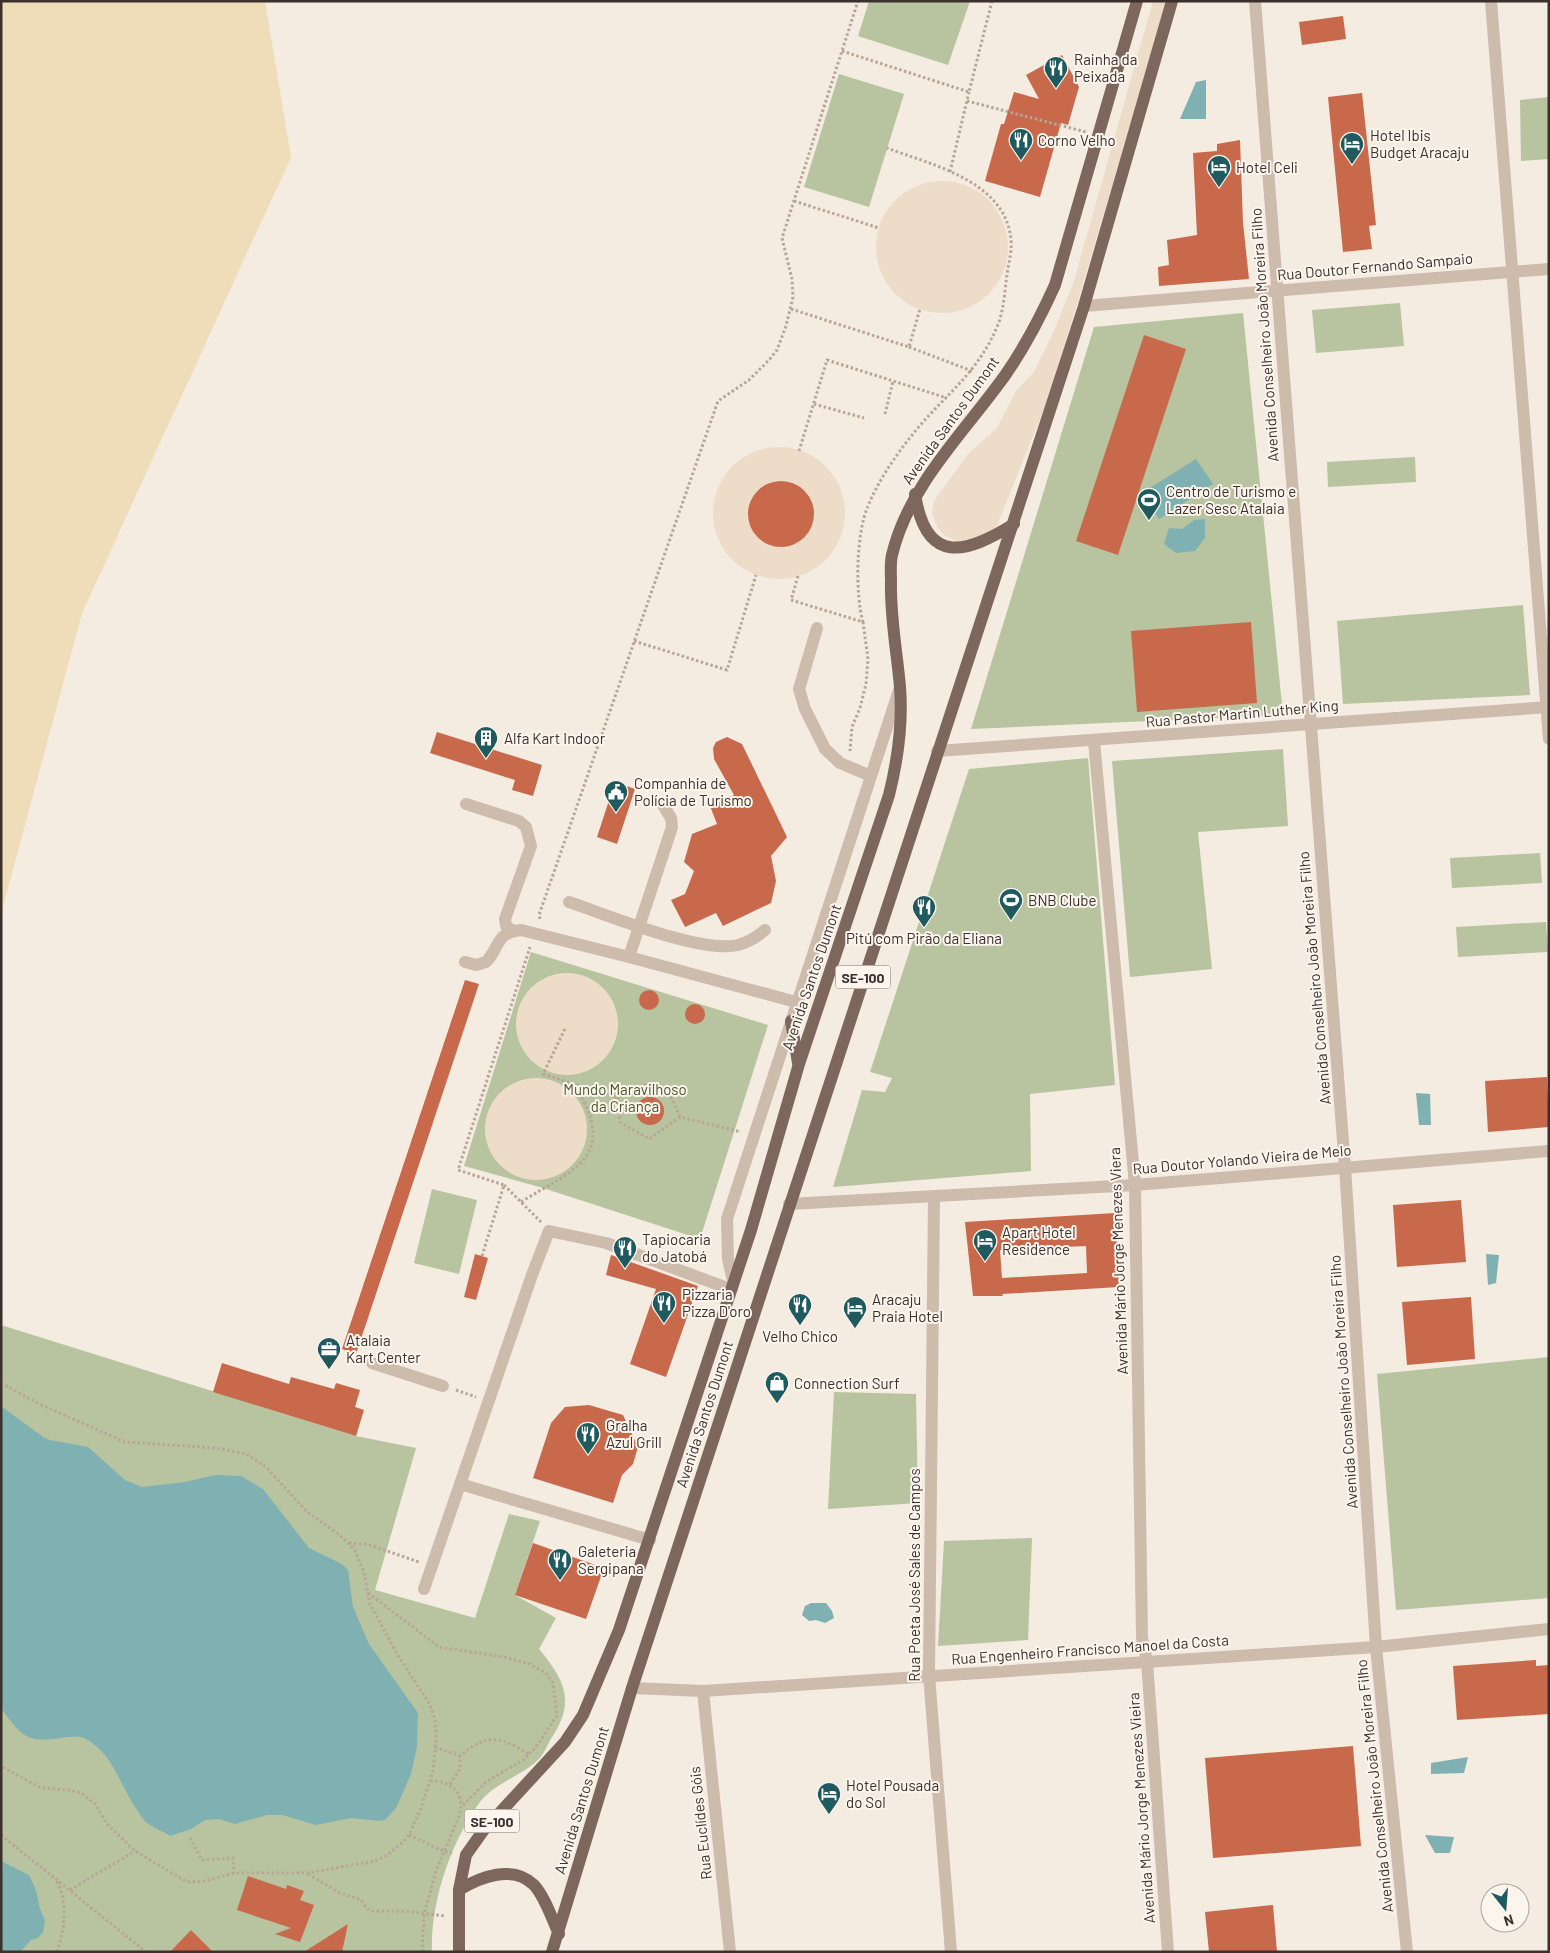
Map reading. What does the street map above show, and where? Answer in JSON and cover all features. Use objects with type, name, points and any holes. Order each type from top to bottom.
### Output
[{"type":"main road","name":"Avenida Santos Dumont","points":[[459,1952],[459,1890],[466,1855],[483,1831],[565,1742],[583,1715],[619,1630],[750,1230],[798,1064],[891,786],[898,759],[901,721],[900,687],[891,600],[891,557],[898,532],[915,494],[1006,374],[1036,327],[1055,284],[1137,1]]},
{"type":"main road","name":"Avenida Santos Dumont","points":[[552,1952],[632,1688],[1084,306],[1172,1]]},
{"type":"main road","points":[[915,494],[918,512],[924,526],[934,539],[944,546],[957,549],[969,547],[984,542],[1014,524]]},
{"type":"main road","points":[[791,1021],[798,1064]]},
{"type":"main road","points":[[459,1890],[475,1880],[493,1876],[510,1873],[523,1878],[534,1886],[558,1934]]},
{"type":"street","name":"Avenida Conselheiro João Moreira Filho","points":[[1255,1],[1345,1167],[1376,1646],[1407,1952]]},
{"type":"street","points":[[1491,1],[1548,707],[1549,739]]},
{"type":"street","name":"Rua Doutor Fernando Sampaio","points":[[1084,306],[1549,269]]},
{"type":"street","points":[[817,628],[799,689],[805,709],[825,749],[840,764],[850,770],[870,776]]},
{"type":"street","points":[[424,1589],[488,1401],[549,1231],[606,1243],[731,1285],[727,1219],[900,687]]},
{"type":"street","name":"Rua Pastor Martin Luther King","points":[[937,751],[1548,707]]},
{"type":"street","name":"Avenida Mário Jorge Menezes Viera","points":[[1094,741],[1135,1185],[1142,1638],[1147,1661]]},
{"type":"street","points":[[466,804],[519,820],[529,835],[531,846],[505,919],[506,926],[513,931]]},
{"type":"street","points":[[629,956],[672,827],[671,818],[663,805]]},
{"type":"street","points":[[569,902],[696,943],[737,945],[754,939],[765,930]]},
{"type":"street","points":[[465,962],[476,964],[486,962],[500,938],[513,931],[521,930],[629,956],[796,1002]]},
{"type":"street","name":"Rua Doutor Yolando Vieira de Melo","points":[[789,1204],[934,1198],[1135,1185],[1549,1152]]},
{"type":"street","name":"Rua Poeta José Sales de Campos","points":[[934,1198],[929,1675],[951,1952]]},
{"type":"street","points":[[372,1363],[443,1386]]},
{"type":"street","points":[[460,1484],[650,1540]]},
{"type":"street","name":"Rua Engenheiro Francisco Manoel da Costa","points":[[632,1688],[703,1691],[1376,1646],[1549,1629]]},
{"type":"street","name":"Avenida Mário Jorge Menezes Vieira","points":[[1147,1661],[1168,1952]]},
{"type":"street","name":"Rua Euclídes Góis","points":[[703,1691],[730,1952]]},
{"type":"path","points":[[539,915],[718,401],[749,380],[773,355],[786,326],[793,296],[792,279],[782,238],[858,1]]},
{"type":"path","points":[[950,172],[992,1]]},
{"type":"path","points":[[842,51],[969,92]]},
{"type":"path","points":[[967,101],[1098,135]]},
{"type":"path","points":[[850,770],[852,727],[860,708],[868,659],[863,622],[859,609],[859,538],[867,507],[882,478],[917,429],[972,371],[999,321],[1011,252],[1011,238],[1006,220],[995,202],[980,189],[950,172],[887,148]]},
{"type":"path","points":[[794,201],[879,228]]},
{"type":"path","points":[[791,309],[909,347],[972,371]]},
{"type":"path","points":[[909,347],[920,309]]},
{"type":"path","points":[[799,451],[828,360],[947,398]]},
{"type":"path","points":[[885,414],[893,381]]},
{"type":"path","points":[[814,404],[864,418]]},
{"type":"path","points":[[634,641],[727,670],[756,575]]},
{"type":"path","points":[[798,576],[791,600],[863,622]]},
{"type":"path","points":[[528,949],[458,1170],[504,1185],[549,1231]]},
{"type":"path","points":[[566,1029],[543,1074],[618,1098],[645,1085],[670,1094],[680,1117]]},
{"type":"path","points":[[521,1202],[565,1177],[586,1159],[594,1130],[591,1114],[575,1085]]},
{"type":"path","points":[[618,1098],[620,1122],[649,1139],[680,1117],[754,1134]]},
{"type":"path","points":[[482,1256],[504,1185]]},
{"type":"path","points":[[1,1383],[39,1404],[124,1442],[216,1448],[246,1454],[266,1467],[307,1512],[349,1543],[359,1558],[370,1604],[387,1636],[429,1703],[434,1719],[435,1747],[431,1781],[409,1835],[391,1853],[376,1861],[307,1873],[234,1873],[205,1881],[187,1882],[135,1851],[108,1825],[95,1804],[81,1793],[69,1790],[40,1788],[1,1766]]},
{"type":"path","points":[[443,1386],[488,1401]]},
{"type":"path","points":[[349,1543],[367,1544],[432,1566]]},
{"type":"path","points":[[368,1593],[439,1647],[504,1657],[530,1664],[547,1674],[553,1683],[557,1715],[536,1747],[523,1760],[486,1782],[462,1806],[443,1851],[424,1915],[422,1952]]},
{"type":"path","points":[[460,1756],[473,1746],[493,1739],[508,1741],[529,1754]]},
{"type":"path","points":[[435,1747],[460,1756]]},
{"type":"path","points":[[450,1784],[460,1769],[460,1756]]},
{"type":"path","points":[[431,1781],[450,1784],[455,1788],[462,1806]]},
{"type":"path","points":[[1,1835],[146,1952]]},
{"type":"path","points":[[409,1835],[443,1851],[466,1855]]},
{"type":"path","points":[[190,1838],[202,1860],[233,1858],[234,1873]]},
{"type":"path","points":[[70,1890],[135,1851]]},
{"type":"path","points":[[307,1873],[338,1892],[362,1900],[366,1908],[372,1911],[405,1911],[458,1918]]},
{"type":"path","points":[[57,1880],[65,1897],[65,1911],[57,1952]]},
{"type":"green space","points":[[869,1],[970,1],[948,65],[858,36]]},
{"type":"green space","points":[[839,74],[904,94],[869,207],[804,187]]},
{"type":"green space","points":[[1549,97],[1549,159],[1521,161],[1520,100]]},
{"type":"green space","points":[[1400,303],[1404,346],[1316,353],[1312,310]]},
{"type":"green space","name":"Centro de Turismo e Lazer Sesc Atalaia","points":[[1243,313],[1283,715],[971,729],[1094,327]]},
{"type":"green space","points":[[1415,457],[1416,482],[1328,487],[1327,462]]},
{"type":"green space","points":[[1523,605],[1530,695],[1343,704],[1337,621]]},
{"type":"green space","points":[[1283,749],[1288,826],[1198,832],[1212,969],[1130,977],[1112,761]]},
{"type":"green space","name":"BNB Clube","points":[[1088,758],[1115,1085],[1030,1094],[1031,1171],[833,1187],[862,1090],[885,1092],[892,1078],[870,1072],[969,769]]},
{"type":"green space","points":[[1540,853],[1542,883],[1452,888],[1450,858]]},
{"type":"green space","points":[[1546,922],[1548,952],[1458,957],[1456,927]]},
{"type":"green space","name":"Mundo Maravilhoso da Criança","points":[[531,952],[768,1025],[700,1239],[543,1188],[464,1166]]},
{"type":"green space","points":[[432,1189],[477,1200],[459,1274],[414,1263]]},
{"type":"green space","points":[[1,1325],[356,1436],[416,1448],[375,1590],[475,1618],[509,1514],[540,1521],[515,1595],[556,1618],[539,1649],[555,1670],[564,1691],[564,1712],[540,1758],[524,1771],[486,1795],[460,1835],[444,1873],[439,1893],[432,1933],[432,1952],[1,1952]]},
{"type":"green space","points":[[1549,1357],[1549,1598],[1396,1610],[1377,1374]]},
{"type":"green space","points":[[834,1392],[916,1394],[918,1503],[828,1509]]},
{"type":"green space","points":[[1032,1538],[1028,1640],[938,1646],[944,1541]]},
{"type":"sand","points":[[1,1],[265,1],[291,157],[82,613],[1,914]]},
{"type":"shaded area","points":[[1153,1],[1167,1],[1050,394],[996,528],[984,539],[957,541],[944,535],[937,527],[932,512],[934,501],[968,454],[997,428],[1016,391],[1034,372],[1054,331],[1074,281]]},
{"type":"shaded area","points":[[942,181],[967,186],[979,192],[997,210],[1003,222],[1008,247],[1003,272],[997,284],[979,302],[967,308],[942,313],[917,308],[905,302],[887,284],[881,272],[876,247],[881,222],[887,210],[905,192],[917,186]]},
{"type":"shaded area","points":[[779,447],[792,448],[804,452],[826,466],[840,488],[844,500],[844,526],[840,538],[826,560],[804,574],[792,578],[779,579],[766,578],[754,574],[732,560],[718,538],[714,526],[713,513],[714,500],[718,488],[732,466],[754,452],[766,448]]},
{"type":"shaded area","points":[[567,973],[586,977],[603,988],[614,1005],[618,1024],[614,1043],[603,1060],[586,1071],[567,1075],[548,1071],[531,1060],[520,1043],[516,1024],[520,1005],[531,988],[548,977]]},
{"type":"shaded area","points":[[536,1078],[555,1082],[572,1093],[583,1110],[587,1129],[583,1148],[572,1165],[555,1176],[536,1180],[517,1176],[500,1165],[489,1148],[485,1129],[489,1110],[500,1093],[517,1082]]},
{"type":"water","points":[[1206,80],[1206,119],[1180,119],[1196,82]]},
{"type":"water","points":[[1196,459],[1213,484],[1159,519],[1142,493]]},
{"type":"water","points":[[1205,519],[1205,538],[1195,551],[1176,553],[1164,544],[1169,528],[1182,529],[1194,520]]},
{"type":"water","points":[[1416,1093],[1430,1094],[1431,1125],[1419,1125]]},
{"type":"water","points":[[1486,1254],[1499,1255],[1496,1283],[1488,1285]]},
{"type":"water","points":[[1,1406],[43,1437],[88,1447],[125,1480],[142,1487],[185,1482],[215,1475],[241,1476],[263,1489],[309,1548],[342,1564],[348,1570],[353,1607],[369,1644],[418,1713],[417,1747],[411,1774],[396,1808],[385,1820],[351,1818],[316,1825],[282,1815],[267,1815],[235,1824],[219,1819],[205,1820],[191,1829],[170,1836],[143,1819],[115,1770],[103,1752],[95,1745],[80,1737],[36,1739],[28,1737],[16,1727],[1,1708]]},
{"type":"water","points":[[811,1603],[826,1603],[832,1611],[834,1618],[825,1623],[816,1620],[809,1621],[802,1615],[805,1606]]},
{"type":"water","points":[[1468,1757],[1464,1773],[1431,1774],[1431,1763]]},
{"type":"water","points":[[1425,1835],[1454,1837],[1450,1853],[1435,1853]]},
{"type":"water","points":[[1,1861],[29,1875],[36,1890],[40,1909],[45,1920],[43,1932],[38,1938],[31,1940],[20,1952],[1,1952]]},
{"type":"building","points":[[1343,16],[1346,39],[1302,45],[1299,22]]},
{"type":"building","points":[[1062,55],[1079,87],[1068,125],[1061,123],[1040,197],[985,181],[1001,124],[1004,124],[1014,92],[1039,99],[1026,75]]},
{"type":"building","name":"Hotel Ibis Budget Aracaju","points":[[1362,93],[1376,225],[1369,226],[1372,249],[1343,252],[1328,97]]},
{"type":"building","name":"Hotel Celi","points":[[1240,140],[1243,223],[1249,279],[1159,286],[1158,267],[1169,265],[1167,240],[1197,235],[1193,153],[1217,151],[1217,144]]},
{"type":"building","points":[[1144,335],[1186,349],[1118,555],[1076,541]]},
{"type":"building","points":[[781,481],[793,484],[804,491],[811,502],[814,514],[811,526],[804,537],[793,544],[781,547],[769,544],[758,537],[751,526],[748,514],[751,502],[758,491],[769,484]]},
{"type":"building","points":[[1251,622],[1257,703],[1137,712],[1131,631]]},
{"type":"building","name":"Alfa Kart Indoor","points":[[437,732],[542,765],[533,796],[512,790],[515,780],[430,753]]},
{"type":"building","points":[[727,737],[742,744],[787,837],[771,856],[776,881],[771,903],[723,926],[716,913],[685,927],[671,900],[685,894],[694,871],[684,862],[692,834],[717,824],[710,806],[734,795],[714,759],[713,748],[716,742]]},
{"type":"building","name":"Companhia de Polícia de Turismo","points":[[615,782],[635,789],[617,844],[597,837]]},
{"type":"building","points":[[465,980],[479,984],[356,1354],[342,1349]]},
{"type":"building","points":[[649,990],[656,993],[659,1000],[656,1007],[649,1010],[642,1007],[639,1000],[642,993]]},
{"type":"building","points":[[695,1004],[702,1007],[705,1014],[702,1021],[695,1024],[688,1021],[685,1014],[688,1007]]},
{"type":"building","points":[[1547,1077],[1549,1127],[1488,1132],[1485,1081]]},
{"type":"building","points":[[650,1097],[660,1101],[664,1111],[660,1121],[650,1125],[640,1121],[636,1111],[640,1101]]},
{"type":"building","points":[[1461,1200],[1466,1262],[1397,1267],[1393,1205]]},
{"type":"building","name":"Apart Hotel Residence","points":[[1115,1213],[1119,1287],[1002,1294],[1003,1296],[973,1296],[965,1222]],"holes":[[[1086,1246],[1087,1273],[1002,1278],[1000,1250]]]},
{"type":"building","points":[[475,1254],[488,1258],[476,1300],[464,1297]]},
{"type":"building","name":"Pizzaria Pizza D'oro","points":[[611,1255],[698,1286],[666,1377],[630,1364],[656,1289],[606,1275]]},
{"type":"building","points":[[1471,1297],[1475,1359],[1407,1365],[1402,1302]]},
{"type":"building","points":[[222,1363],[289,1384],[291,1377],[334,1389],[336,1383],[360,1390],[355,1407],[364,1410],[356,1436],[213,1392]]},
{"type":"building","name":"Gralha Azul Grill","points":[[589,1405],[623,1415],[638,1447],[633,1464],[622,1475],[613,1503],[533,1478],[551,1423],[565,1407]]},
{"type":"building","name":"Galeteria Sergipana","points":[[533,1543],[604,1568],[586,1619],[515,1595]]},
{"type":"building","points":[[1536,1660],[1536,1666],[1549,1665],[1549,1714],[1457,1720],[1453,1666]]},
{"type":"building","points":[[1353,1746],[1361,1846],[1213,1858],[1205,1758]]},
{"type":"building","points":[[248,1876],[286,1889],[287,1885],[304,1891],[300,1900],[314,1905],[300,1942],[275,1934],[291,1928],[237,1910]]},
{"type":"building","points":[[1273,1905],[1277,1952],[1209,1952],[1205,1912]]},
{"type":"building","points":[[348,1924],[342,1952],[304,1952]]},
{"type":"building","points":[[191,1930],[213,1952],[170,1952]]},
{"type":"place","name":"Rainha da Peixada","points":[[1056,89]]},
{"type":"place","name":"Corno Velho","points":[[1021,161]]},
{"type":"place","name":"Hotel Ibis Budget Aracaju","points":[[1352,165]]},
{"type":"place","name":"Hotel Celi","points":[[1219,188]]},
{"type":"place","name":"Centro de Turismo e Lazer Sesc Atalaia","points":[[1149,521]]},
{"type":"place","name":"Alfa Kart Indoor","points":[[486,759]]},
{"type":"place","name":"Companhia de Polícia de Turismo","points":[[616,813]]},
{"type":"place","name":"BNB Clube","points":[[1011,921]]},
{"type":"place","name":"Pitú com Pirão da Eliana","points":[[924,928]]},
{"type":"place","name":"Apart Hotel Residence","points":[[985,1262]]},
{"type":"place","name":"Tapiocaria do Jatobá","points":[[625,1269]]},
{"type":"place","name":"Pizzaria Pizza D'oro","points":[[664,1324]]},
{"type":"place","name":"Velho Chico","points":[[800,1326]]},
{"type":"place","name":"Aracaju Praia Hotel","points":[[855,1329]]},
{"type":"place","name":"Atalaia Kart Center","points":[[329,1370]]},
{"type":"place","name":"Connection Surf","points":[[777,1404]]},
{"type":"place","name":"Gralha Azul Grill","points":[[588,1455]]},
{"type":"place","name":"Galeteria Sergipana","points":[[560,1581]]},
{"type":"place","name":"Hotel Pousada do Sol","points":[[829,1815]]}]
